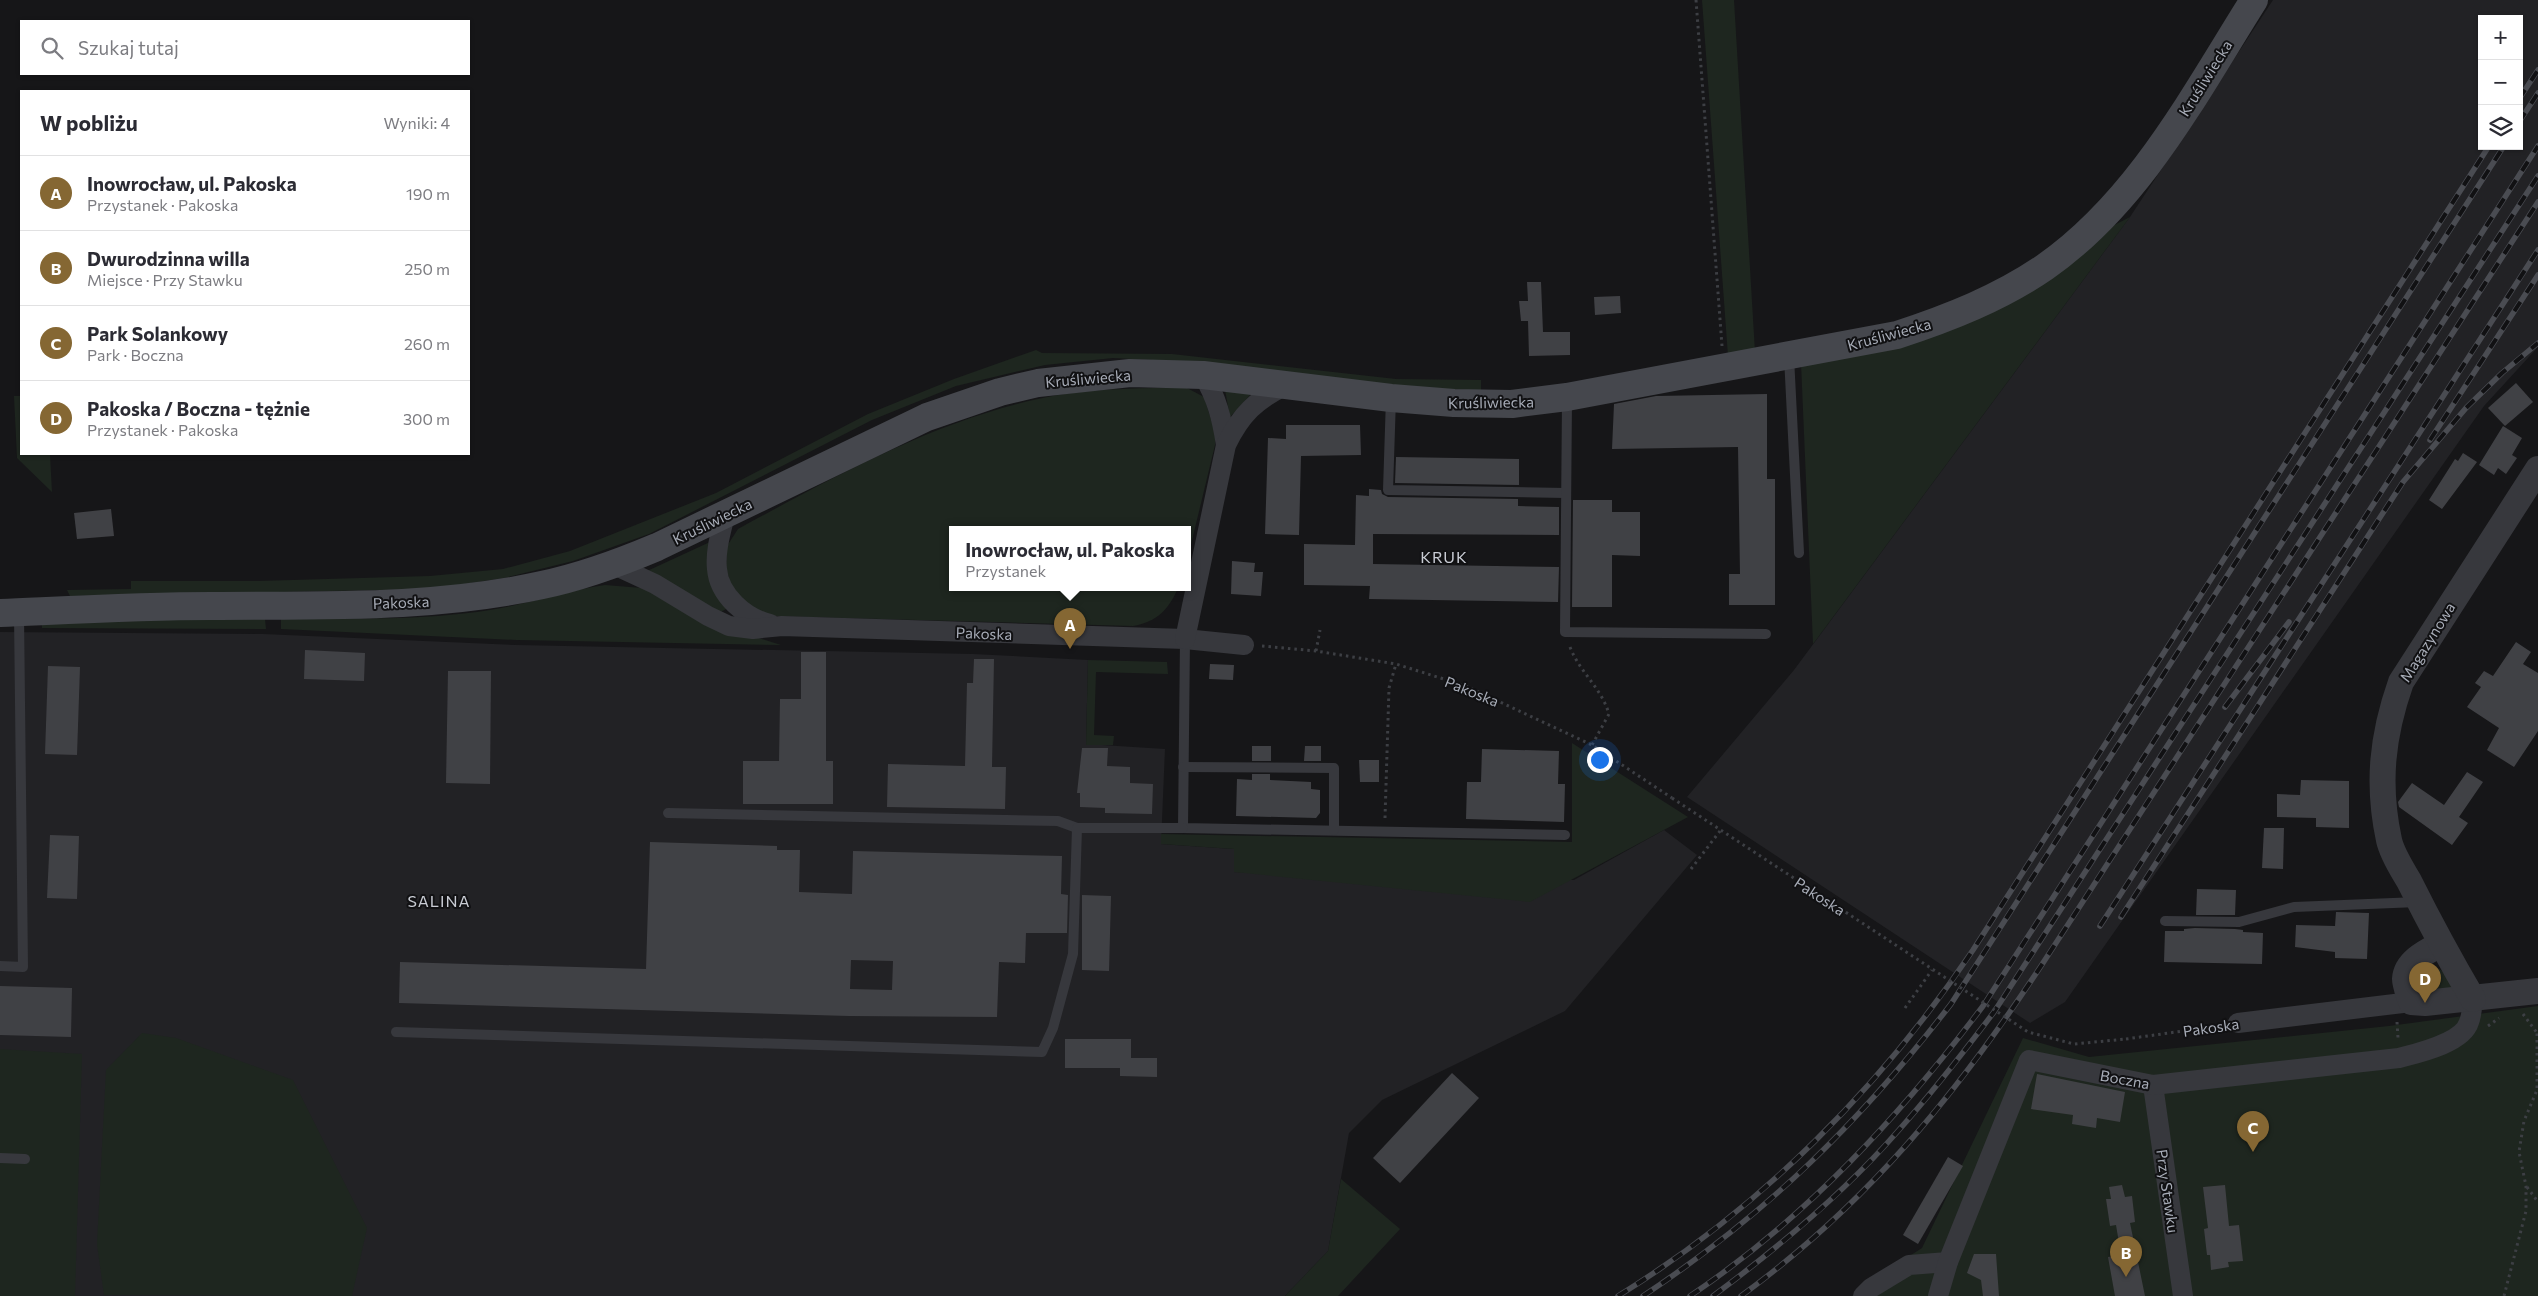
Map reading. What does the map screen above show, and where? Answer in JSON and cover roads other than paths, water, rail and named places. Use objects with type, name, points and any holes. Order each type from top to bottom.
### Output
[{"type":"main road","name":"Kruśliwiecka","points":[[614,565],[725,515],[927,418],[1000,392],[1038,383],[1130,373],[1203,375],[1391,398],[1493,404],[1567,397],[1724,369],[1871,341],[1932,324],[1991,299],[2045,267],[2091,228],[2131,186],[2168,137],[2254,0]]},
{"type":"main road","name":"Pakoska","points":[[10,613],[135,606],[410,603],[459,599],[543,585],[614,565]]},
{"type":"street","points":[[1203,375],[1214,392],[1221,413],[1226,445]]},
{"type":"street","points":[[1185,638],[1226,445],[1242,416],[1263,396],[1286,385]]},
{"type":"street","name":"Magazynowa","points":[[2473,999],[2440,944],[2389,842],[2382,786],[2383,746],[2388,717],[2401,682],[2538,469]]},
{"type":"street","name":"Pakoska","points":[[725,515],[717,557],[717,570],[721,583],[729,596],[747,616],[758,621],[782,626]]},
{"type":"street","name":"Pakoska","points":[[614,565],[655,584],[708,616],[730,626],[753,629],[782,626],[1185,638],[1244,645]]},
{"type":"street","points":[[2404,1012],[2405,978],[2410,966],[2423,953],[2440,944]]},
{"type":"street","name":"Pakoska","points":[[2238,1023],[2404,1012],[2425,1003],[2538,991]]},
{"type":"street","name":"Boczna","points":[[1938,1296],[1948,1262],[2029,1060],[2153,1086],[2399,1058],[2430,1050],[2454,1038],[2469,1024],[2473,999]]},
{"type":"street","name":"Przy Stawku","points":[[2153,1086],[2183,1296]]},
{"type":"street","points":[[1863,1296],[1871,1288],[1909,1265],[1948,1262]]},
{"type":"lane","points":[[1789,356],[1799,553]]},
{"type":"lane","points":[[1567,397],[1565,632],[1766,634]]},
{"type":"lane","points":[[1391,398],[1388,490],[1565,493]]},
{"type":"lane","points":[[0,966],[23,967],[10,613]]},
{"type":"lane","points":[[1183,828],[1185,638]]},
{"type":"lane","points":[[1183,767],[1334,768],[1334,830]]},
{"type":"lane","points":[[668,813],[1058,821],[1077,828],[1334,830],[1565,835]]},
{"type":"lane","points":[[396,1032],[1042,1052],[1053,1028],[1073,954],[1077,828]]},
{"type":"lane","points":[[2165,922],[2239,922],[2294,907],[2419,902]]},
{"type":"lane","points":[[0,1158],[25,1158]]},
{"type":"railway","points":[[2523,93],[2538,70]]},
{"type":"railway","points":[[2523,116],[2538,93]]},
{"type":"railway","points":[[1690,1296],[1773,1233],[1849,1163],[1919,1087],[1983,1006],[2538,146]]},
{"type":"railway","points":[[1618,1296],[1670,1262],[1721,1224],[1769,1184],[1858,1097],[1937,1001],[1973,950],[2486,150]]},
{"type":"railway","points":[[1643,1296],[1731,1232],[1810,1163],[1882,1088],[1951,1004],[2501,150]]},
{"type":"railway","points":[[1713,1296],[1786,1239],[1856,1176],[1923,1102],[1994,1012],[2538,176]]},
{"type":"railway","points":[[1741,1296],[1787,1261],[1869,1185],[1942,1103],[1976,1059],[2041,966],[2538,202]]},
{"type":"railway","points":[[2100,926],[2538,250]]},
{"type":"railway","points":[[2430,440],[2538,275]]},
{"type":"railway","points":[[2121,917],[2403,482],[2466,408],[2502,373],[2538,343]]},
{"type":"railway","points":[[2225,707],[2289,622]]},
{"type":"place","name":"Inowrocław, ul. Pakoska","points":[[1070,649]]},
{"type":"place","name":"Pakoska / Boczna - tężnie","points":[[2425,1003]]},
{"type":"place","name":"Park Solankowy","points":[[2253,1152]]},
{"type":"place","name":"Dwurodzinna willa","points":[[2126,1277]]},
{"type":"district","name":"KRUK","points":[[1444,556]]},
{"type":"district","name":"SALINA","points":[[439,900]]}]
